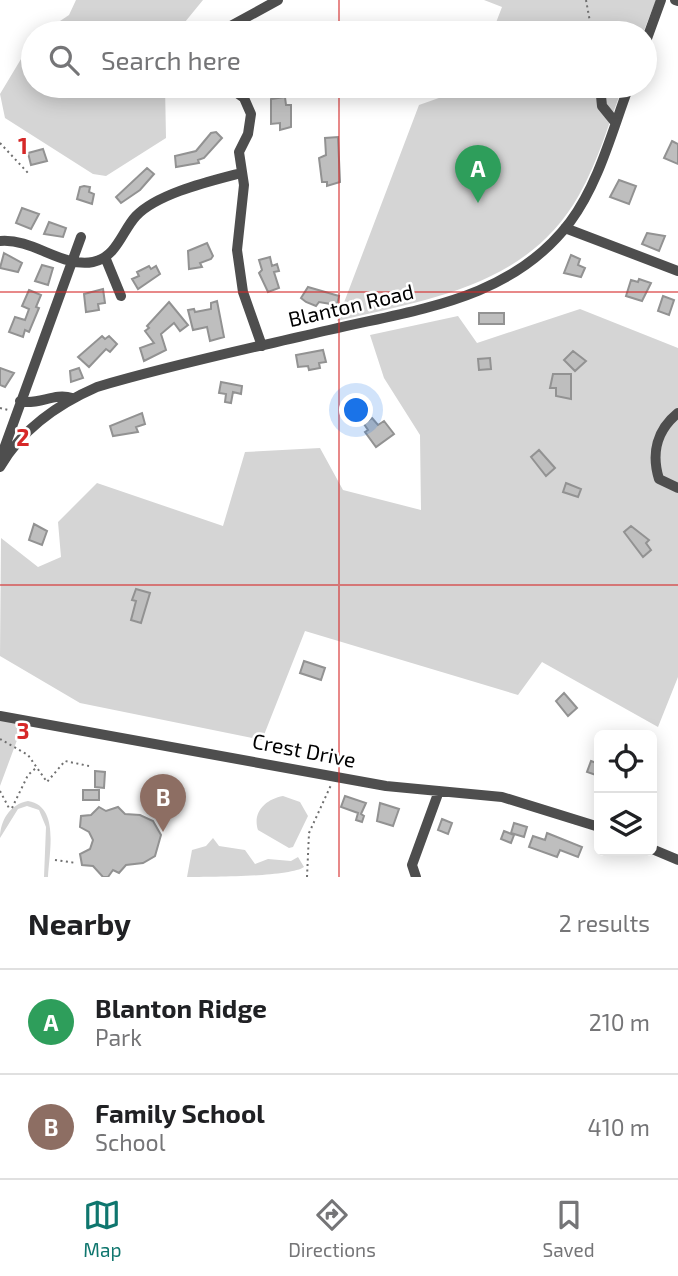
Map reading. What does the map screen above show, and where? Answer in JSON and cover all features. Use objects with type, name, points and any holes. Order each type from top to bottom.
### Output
[{"type":"street","points":[[240,21],[278,0]]},
{"type":"street","points":[[653,21],[661,0]]},
{"type":"street","points":[[244,98],[251,114],[248,134],[239,152],[244,185],[237,230],[238,271],[261,346]]},
{"type":"street","points":[[601,98],[602,106],[615,122]]},
{"type":"street","name":"Blanton Road","points":[[0,467],[22,438],[72,398],[122,379],[411,313],[475,293],[520,270],[565,228],[586,196],[624,98]]},
{"type":"street","points":[[0,241],[30,244],[72,261],[92,262],[115,249],[141,212],[178,193],[241,173]]},
{"type":"street","points":[[565,228],[678,271]]},
{"type":"street","points":[[0,460],[81,237]]},
{"type":"street","points":[[105,257],[121,296]]},
{"type":"street","points":[[20,401],[28,403],[61,394],[72,398]]},
{"type":"street","points":[[678,413],[664,425],[655,461],[659,479],[678,488]]},
{"type":"street","name":"Crest Drive","points":[[0,716],[386,786],[502,797],[594,825]]},
{"type":"street","points":[[412,876],[412,864],[439,791]]},
{"type":"street","points":[[657,851],[678,860]]},
{"type":"path","points":[[586,0],[590,21]]},
{"type":"path","points":[[0,143],[29,174]]},
{"type":"path","points":[[0,739],[18,747],[38,766],[47,782],[65,761],[89,766]]},
{"type":"path","points":[[0,792],[11,809],[28,775],[38,766]]},
{"type":"path","points":[[307,877],[309,834],[335,776]]},
{"type":"path","points":[[55,860],[76,863]]},
{"type":"shaded area","points":[[76,0],[203,0],[186,21],[60,21],[69,15]]},
{"type":"shaded area","points":[[484,0],[656,0],[648,21],[497,21],[502,7]]},
{"type":"shaded area","points":[[21,59],[21,98],[165,98],[166,138],[106,176],[93,174],[5,118],[0,94]]},
{"type":"shaded area","points":[[439,98],[619,98],[598,156],[579,195],[558,226],[533,250],[504,269],[473,284],[406,305],[337,321],[419,105]]},
{"type":"shaded area","points":[[580,309],[678,348],[678,677],[658,727],[542,662],[518,695],[305,631],[262,740],[80,703],[0,656],[1,538],[38,567],[61,557],[58,522],[97,483],[223,526],[245,452],[320,448],[343,490],[421,510],[420,435],[384,378],[370,335],[458,316],[477,343]]},
{"type":"shaded area","points":[[0,720],[23,724],[0,786]]},
{"type":"shaded area","points":[[283,796],[300,802],[308,816],[293,847],[289,848],[258,830],[257,823],[262,807]]},
{"type":"shaded area","points":[[28,801],[38,805],[49,821],[51,844],[48,877],[44,877],[46,827],[39,810],[27,806],[18,809],[0,838],[7,814]]},
{"type":"shaded area","points":[[213,838],[219,846],[245,850],[255,864],[268,859],[291,861],[298,857],[304,867],[267,875],[187,877],[192,850],[206,846]]},
{"type":"building","points":[[285,98],[286,105],[291,105],[291,127],[280,130],[280,123],[271,124],[271,99]]},
{"type":"building","points":[[216,132],[222,138],[204,158],[198,160],[199,163],[176,167],[175,156],[196,151],[211,133]]},
{"type":"building","points":[[338,137],[340,182],[327,186],[327,182],[322,182],[319,158],[326,155],[325,138]]},
{"type":"building","points":[[672,141],[678,144],[678,164],[664,158]]},
{"type":"building","points":[[43,149],[47,161],[31,165],[28,153]]},
{"type":"building","points":[[147,168],[154,174],[140,190],[121,203],[116,197]]},
{"type":"building","points":[[619,180],[636,186],[629,204],[610,197]]},
{"type":"building","points":[[80,187],[90,187],[89,192],[94,194],[92,204],[77,199]]},
{"type":"building","points":[[22,208],[39,214],[31,229],[16,223]]},
{"type":"building","points":[[49,222],[66,228],[63,237],[44,234]]},
{"type":"building","points":[[647,233],[665,236],[659,251],[642,244]]},
{"type":"building","points":[[207,243],[213,256],[211,259],[200,263],[202,267],[189,269],[188,251]]},
{"type":"building","points":[[4,253],[22,263],[18,272],[0,268]]},
{"type":"building","points":[[571,255],[580,259],[578,265],[585,268],[581,277],[564,273]]},
{"type":"building","points":[[270,257],[272,266],[277,264],[279,271],[274,272],[279,288],[268,292],[259,273],[262,270],[259,260]]},
{"type":"building","points":[[42,265],[53,268],[48,285],[35,281]]},
{"type":"building","points":[[149,266],[151,269],[156,266],[160,274],[138,289],[132,279],[139,276],[137,272]]},
{"type":"building","points":[[639,279],[651,283],[642,301],[626,296],[631,280],[638,282]]},
{"type":"building","points":[[308,287],[339,296],[337,305],[319,302],[316,306],[306,302],[301,298]]},
{"type":"building","points":[[103,289],[105,303],[98,304],[99,310],[86,312],[84,294]]},
{"type":"building","points":[[29,290],[41,295],[36,307],[39,308],[29,332],[25,330],[23,337],[9,332],[15,317],[25,320],[29,309],[22,306]]},
{"type":"building","points":[[663,296],[674,300],[669,315],[658,311]]},
{"type":"building","points":[[217,301],[224,337],[210,341],[207,327],[193,330],[188,310],[194,309],[195,312],[211,309],[211,303]]},
{"type":"building","points":[[169,302],[188,325],[180,331],[174,323],[161,334],[166,350],[144,361],[140,348],[154,343],[145,331],[149,328],[147,326]]},
{"type":"building","points":[[479,313],[504,313],[504,324],[479,324]]},
{"type":"building","points":[[102,336],[105,339],[109,336],[117,344],[110,352],[106,349],[89,367],[78,357]]},
{"type":"building","points":[[323,350],[326,362],[319,363],[320,368],[309,370],[308,366],[298,367],[296,355]]},
{"type":"building","points":[[573,351],[586,361],[575,371],[564,360]]},
{"type":"building","points":[[490,358],[491,369],[479,370],[478,359]]},
{"type":"building","points":[[0,368],[14,373],[5,387],[0,385]]},
{"type":"building","points":[[79,368],[83,378],[71,382],[70,371]]},
{"type":"building","points":[[553,374],[571,374],[571,399],[556,396],[556,388],[550,388]]},
{"type":"building","points":[[221,382],[242,386],[241,394],[233,392],[231,403],[225,402],[226,394],[219,393]]},
{"type":"building","points":[[142,413],[145,424],[136,427],[138,432],[113,436],[110,426]]},
{"type":"building","points":[[372,418],[378,425],[384,421],[394,434],[376,447],[365,432],[368,430],[364,424]]},
{"type":"building","points":[[539,450],[555,468],[546,476],[531,457]]},
{"type":"building","points":[[566,483],[581,489],[578,497],[563,492]]},
{"type":"building","points":[[34,524],[47,531],[42,545],[29,540]]},
{"type":"building","points":[[631,526],[649,540],[646,543],[651,550],[643,557],[624,532]]},
{"type":"building","points":[[136,589],[150,593],[141,623],[131,620],[136,601],[132,600]]},
{"type":"building","points":[[304,661],[325,668],[321,680],[300,673]]},
{"type":"building","points":[[564,693],[577,708],[568,716],[556,701]]},
{"type":"building","points":[[591,761],[594,762],[594,774],[587,772]]},
{"type":"building","points":[[95,771],[105,772],[104,788],[95,787]]},
{"type":"building","points":[[83,790],[99,790],[99,800],[83,800]]},
{"type":"building","points":[[345,796],[366,803],[361,814],[364,816],[362,822],[356,820],[358,813],[341,807]]},
{"type":"building","points":[[380,803],[399,809],[393,826],[377,821]]},
{"type":"building","points":[[99,807],[106,811],[118,807],[125,814],[140,815],[153,821],[161,835],[155,856],[143,863],[126,865],[119,873],[113,870],[108,877],[103,877],[93,866],[82,865],[80,854],[90,849],[93,840],[89,832],[80,827],[81,816],[91,815]]},
{"type":"building","points":[[442,819],[452,823],[448,834],[438,830]]},
{"type":"building","points":[[514,823],[527,827],[524,837],[511,833]]},
{"type":"building","points":[[504,831],[514,835],[511,843],[501,839]]},
{"type":"building","points":[[547,833],[582,847],[578,857],[560,850],[557,857],[529,847],[533,836],[545,840]]},
{"type":"place","name":"Blanton Ridge","points":[[478,203]]},
{"type":"place","name":"Family School","points":[[163,832]]}]
